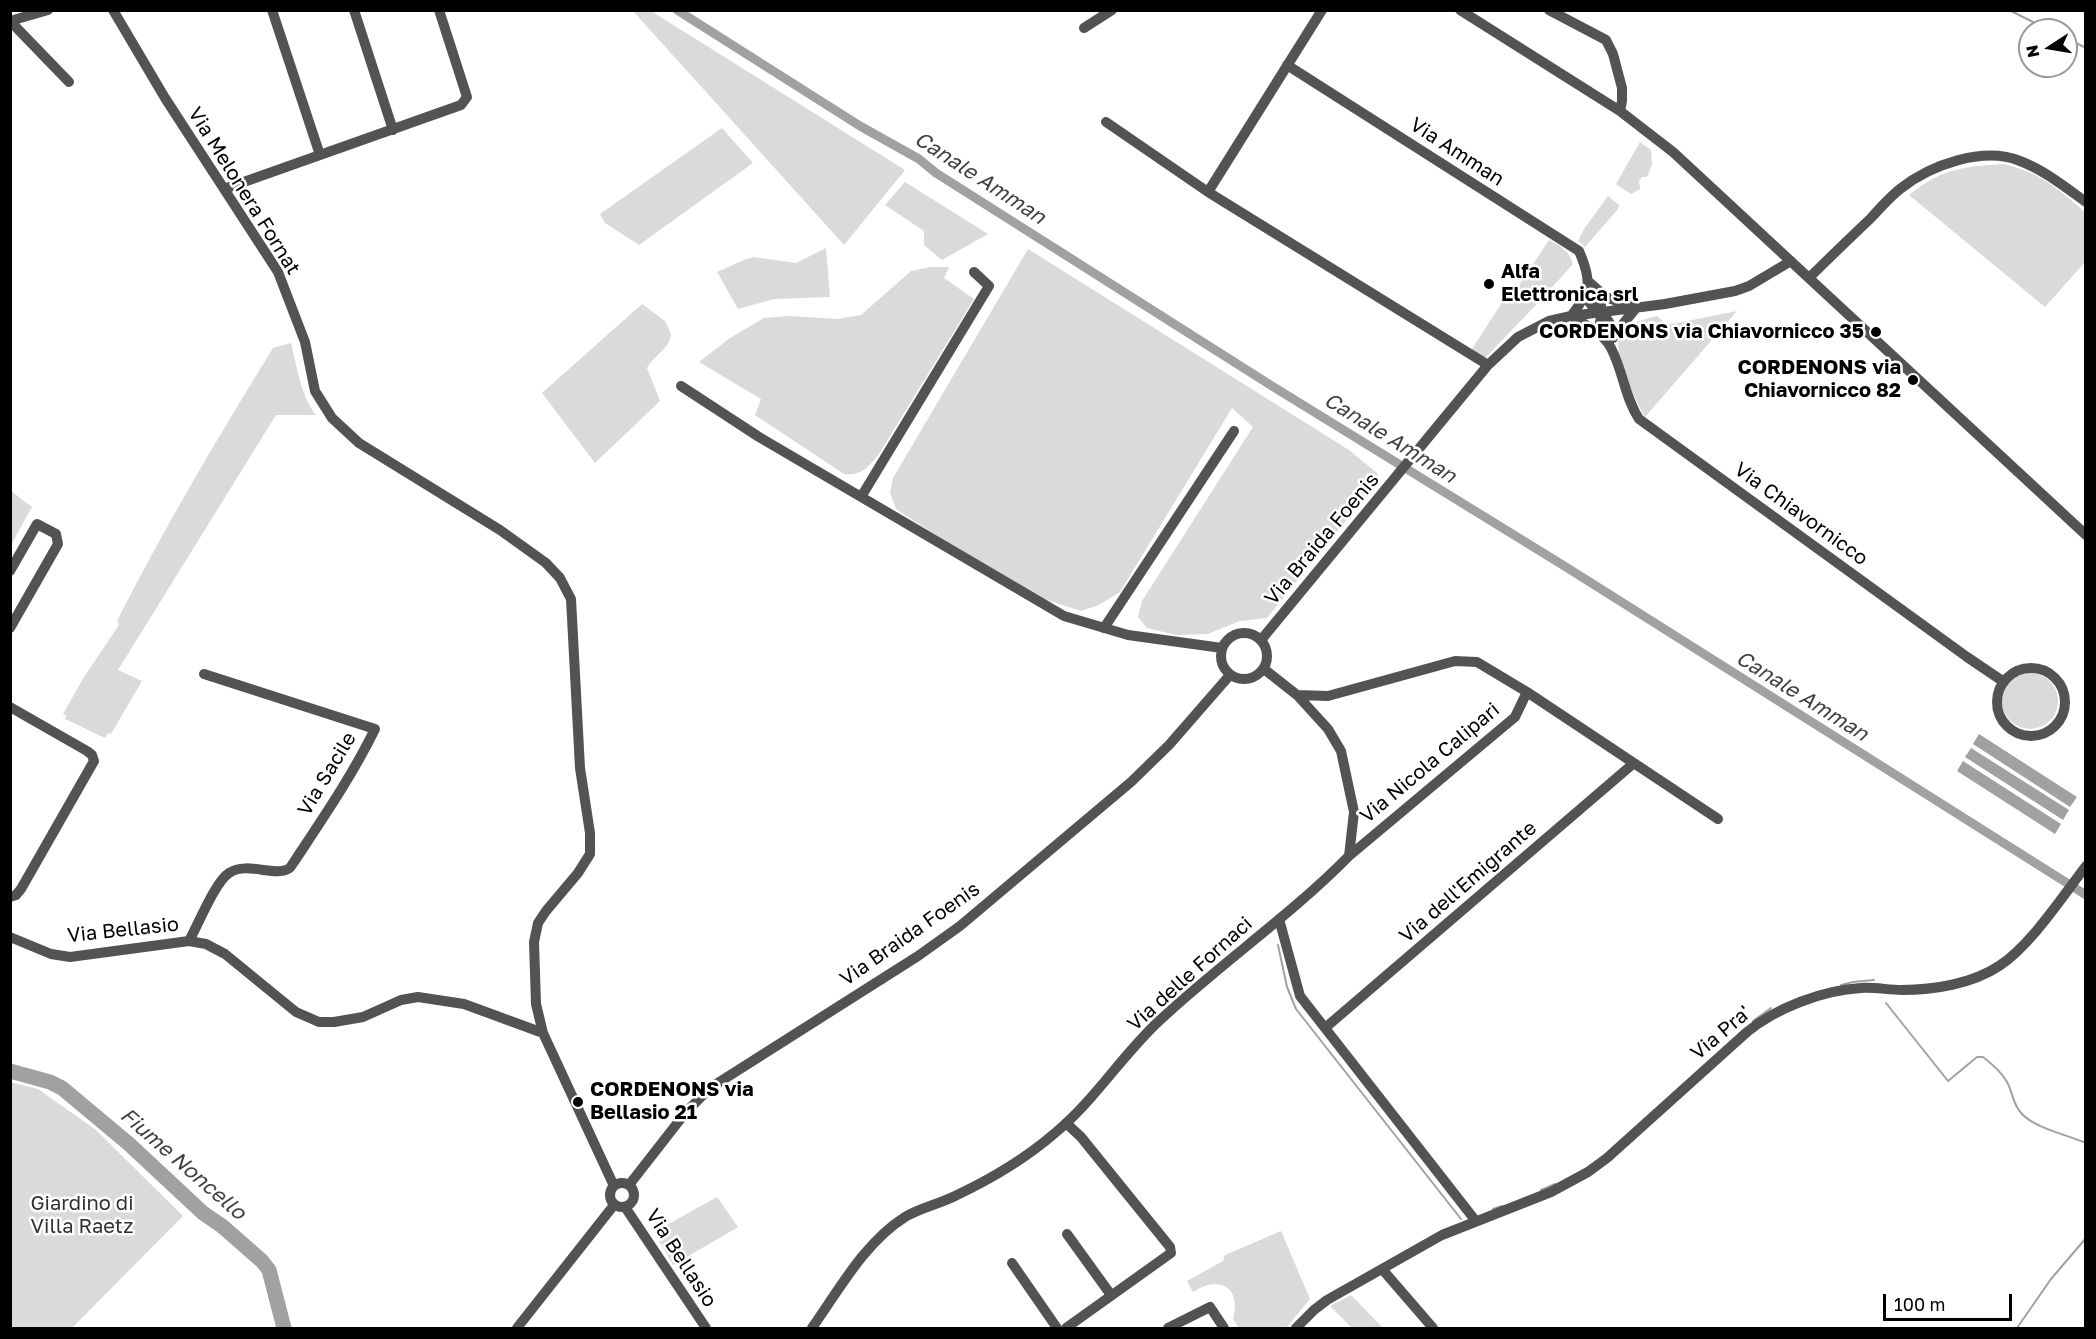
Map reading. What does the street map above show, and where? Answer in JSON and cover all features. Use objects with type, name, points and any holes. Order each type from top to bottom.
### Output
[{"type":"street","points":[[48,10],[12,18],[69,82]]},
{"type":"street","name":"Via Melonera Fornat","points":[[113,10],[165,98],[278,272],[305,342],[315,391],[332,418],[359,442],[500,530],[546,563],[560,578],[571,599],[580,768],[590,833],[590,854],[578,873],[538,923],[534,942],[534,973],[536,1004],[543,1033]]},
{"type":"street","points":[[272,10],[320,155]]},
{"type":"street","points":[[354,10],[393,130]]},
{"type":"street","points":[[224,189],[461,105],[467,97],[439,10]]},
{"type":"street","points":[[1084,28],[1112,10]]},
{"type":"street","points":[[1208,192],[1322,10]]},
{"type":"street","points":[[1460,10],[1620,111],[1673,152],[2085,535]]},
{"type":"street","points":[[1549,10],[1606,40],[1613,54],[1622,88],[1620,111]]},
{"type":"street","name":"Via Amman","points":[[1287,65],[1579,251],[1589,282],[1614,302],[1636,308]]},
{"type":"street","points":[[1106,122],[1208,192],[1488,366]]},
{"type":"street","points":[[1809,278],[1901,188],[1934,169],[1956,161],[1981,156],[1999,156],[2018,160],[2044,172],[2085,202]]},
{"type":"street","points":[[1602,312],[1736,291],[1749,286],[1791,261]]},
{"type":"street","points":[[861,497],[988,286],[974,272]]},
{"type":"street","points":[[1571,316],[1586,294],[1589,282]]},
{"type":"street","points":[[1598,333],[1602,312],[1599,292]]},
{"type":"street","points":[[1586,294],[1591,306],[1602,312],[1609,321],[1614,335]]},
{"type":"street","points":[[1611,348],[1614,335],[1636,308]]},
{"type":"street","name":"Via Braida Foenis","points":[[1261,640],[1504,349],[1528,330],[1549,321],[1602,312]]},
{"type":"street","name":"Via Chiavornicco","points":[[1571,316],[1598,333],[1611,348],[1632,409],[1640,419],[2004,682]]},
{"type":"street","points":[[681,386],[759,437],[1064,616],[1128,635],[1222,648]]},
{"type":"street","points":[[1104,628],[1234,431]]},
{"type":"street","points":[[10,571],[38,524],[56,534],[58,544],[10,627]]},
{"type":"street","points":[[1238,634],[1250,634],[1261,640],[1267,654],[1263,669],[1258,675],[1245,679],[1230,675],[1222,664],[1222,648],[1229,639],[1238,634]]},
{"type":"street","name":"Via Nicola Calipari","points":[[1298,695],[1328,696],[1455,661],[1477,663],[1527,692],[1718,819]]},
{"type":"street","points":[[1263,669],[1298,695],[1328,729],[1341,751],[1354,812],[1349,856]]},
{"type":"street","points":[[2025,669],[2039,669],[2049,674],[2059,684],[2064,696],[2060,718],[2053,728],[2041,734],[2028,735],[2015,732],[2006,724],[1998,711],[1997,699],[2004,682],[2011,674],[2025,669]]},
{"type":"street","name":"Via Sacile","points":[[189,941],[221,881],[229,873],[240,868],[280,871],[288,869],[360,758],[375,729],[204,674]]},
{"type":"street","name":"Via Braida Foenis","points":[[629,1185],[686,1112],[710,1088],[918,956],[960,926],[1131,782],[1169,745],[1230,675]]},
{"type":"street","name":"Via Nicola Calipari","points":[[1349,856],[1515,717],[1527,692]]},
{"type":"street","points":[[10,707],[87,751],[92,755],[94,761],[21,889],[16,895],[10,897]]},
{"type":"street","name":"Via dell'Emigrante","points":[[1325,1028],[1634,763]]},
{"type":"street","name":"Via delle Fornaci","points":[[812,1329],[862,1257],[884,1234],[906,1216],[954,1197],[994,1176],[1056,1132],[1159,1021],[1280,919],[1349,856]]},
{"type":"street","name":"Via Pra'","points":[[1296,1329],[1327,1300],[1442,1235],[1475,1220],[1551,1192],[1588,1172],[1607,1158],[1747,1032],[1772,1015],[1792,1005],[1840,990],[1920,989],[1979,977],[2001,965],[2048,918],[2085,866]]},
{"type":"street","points":[[1280,919],[1300,996],[1475,1220]]},
{"type":"street","name":"Via Bellasio","points":[[10,937],[51,954],[70,957],[189,941],[206,944],[225,954],[296,1012],[320,1022],[363,1017],[400,1000],[418,997],[464,1004],[543,1033]]},
{"type":"street","points":[[543,1033],[614,1186]]},
{"type":"street","points":[[1066,1123],[1081,1137],[1170,1247],[1171,1253],[1066,1329]]},
{"type":"street","points":[[517,1329],[620,1206],[631,1203],[634,1192],[629,1185],[620,1183],[614,1186],[610,1197],[620,1206]]},
{"type":"street","name":"Via Bellasio","points":[[620,1206],[706,1329]]},
{"type":"street","points":[[1066,1234],[1112,1296]]},
{"type":"street","points":[[1012,1263],[1057,1329]]},
{"type":"street","points":[[1382,1269],[1433,1329]]},
{"type":"street","points":[[1168,1329],[1210,1307],[1224,1329]]},
{"type":"green space","points":[[633,11],[651,11],[905,170],[844,245]]},
{"type":"green space","points":[[722,128],[753,163],[639,245],[605,223],[600,214]]},
{"type":"green space","points":[[1640,142],[1651,150],[1652,164],[1647,177],[1642,177],[1639,181],[1640,189],[1631,194],[1616,184]]},
{"type":"green space","points":[[2004,164],[2039,177],[2085,212],[2085,262],[2045,307],[1909,195],[1932,179],[1954,170]]},
{"type":"green space","points":[[905,182],[988,234],[942,260],[924,245],[924,231],[885,205]]},
{"type":"green space","points":[[1608,196],[1619,205],[1618,209],[1585,247],[1578,241]]},
{"type":"green space","points":[[1549,240],[1564,249],[1573,264],[1484,359],[1470,352],[1503,301],[1508,302]]},
{"type":"green space","points":[[826,248],[830,297],[774,299],[738,309],[717,272],[754,257],[796,263]]},
{"type":"green space","points":[[1028,249],[1349,450],[1377,473],[1379,480],[1267,618],[1240,621],[1208,634],[1176,635],[1147,628],[1138,617],[1142,601],[1253,427],[1232,408],[1120,592],[1099,605],[1081,611],[1025,593],[896,509],[890,493],[893,478]]},
{"type":"green space","points":[[931,267],[949,267],[944,278],[974,299],[879,454],[868,467],[856,474],[844,474],[755,415],[761,399],[699,362],[730,338],[764,318],[789,316],[838,319],[861,315],[911,271]]},
{"type":"green space","points":[[642,304],[665,321],[671,334],[668,344],[647,368],[660,401],[595,463],[542,393]]},
{"type":"green space","points":[[1737,311],[1645,417],[1621,362],[1618,345],[1624,330],[1636,322],[1657,316],[1667,325]]},
{"type":"green space","points":[[291,343],[303,390],[316,415],[276,415],[118,670],[142,681],[111,734],[108,733],[105,738],[65,719],[66,715],[63,714],[84,677],[119,625],[117,621],[153,552],[232,415],[273,348]]},
{"type":"green space","points":[[11,491],[32,507],[11,545]]},
{"type":"green space","points":[[2030,673],[2041,675],[2050,681],[2056,690],[2058,701],[2056,712],[2050,721],[2041,727],[2030,729],[2019,727],[2010,721],[2004,712],[2002,701],[2004,690],[2010,681],[2019,675]]},
{"type":"green space","name":"Giardino di Villa Raetz","points":[[10,1082],[38,1089],[96,1130],[183,1216],[72,1328],[11,1328]]},
{"type":"green space","points":[[717,1197],[738,1227],[673,1265],[654,1232]]},
{"type":"green space","points":[[1281,1231],[1310,1299],[1286,1328],[1239,1328],[1233,1319],[1234,1299],[1226,1287],[1211,1285],[1193,1292],[1187,1281],[1223,1261],[1225,1255]]},
{"type":"green space","points":[[1351,1295],[1383,1328],[1352,1328],[1330,1306]]},
{"type":"shaded area","points":[[1979,734],[2077,797],[2070,807],[1973,744]]},
{"type":"shaded area","points":[[1971,748],[2069,810],[2063,820],[1965,757]]},
{"type":"shaded area","points":[[1963,761],[2061,824],[2055,834],[1957,771]]},
{"type":"waterway","name":"Canale Amman","points":[[677,10],[860,126],[919,159],[936,173],[1272,386],[1566,567],[2086,895]]},
{"type":"waterway","points":[[2009,10],[2025,18]]},
{"type":"waterway","points":[[2078,44],[2086,48]]},
{"type":"waterway","points":[[1278,945],[1287,987],[1296,1009],[1461,1219]]},
{"type":"waterway","points":[[1841,985],[1874,980]]},
{"type":"waterway","points":[[1886,1003],[1948,1081],[1977,1057],[1983,1057],[2003,1076],[2022,1114],[2043,1127],[2086,1143]]},
{"type":"waterway","points":[[1753,1021],[1771,1008]]},
{"type":"waterway","name":"Fiume Noncello","points":[[10,1071],[50,1082],[62,1088],[129,1144],[203,1213],[222,1226],[262,1261],[269,1270],[284,1328]]},
{"type":"waterway","points":[[1541,1190],[1555,1184]]},
{"type":"waterway","points":[[1493,1209],[1502,1206]]},
{"type":"waterway","points":[[2017,1328],[2051,1279],[2086,1238]]},
{"type":"place","name":"Alfa Elettronica srl","points":[[1489,284]]},
{"type":"place","name":"CORDENONS via Chiavornicco 35","points":[[1876,332]]},
{"type":"place","name":"CORDENONS via Chiavornicco 82","points":[[1913,380]]},
{"type":"place","name":"CORDENONS via Bellasio 21","points":[[578,1102]]}]
